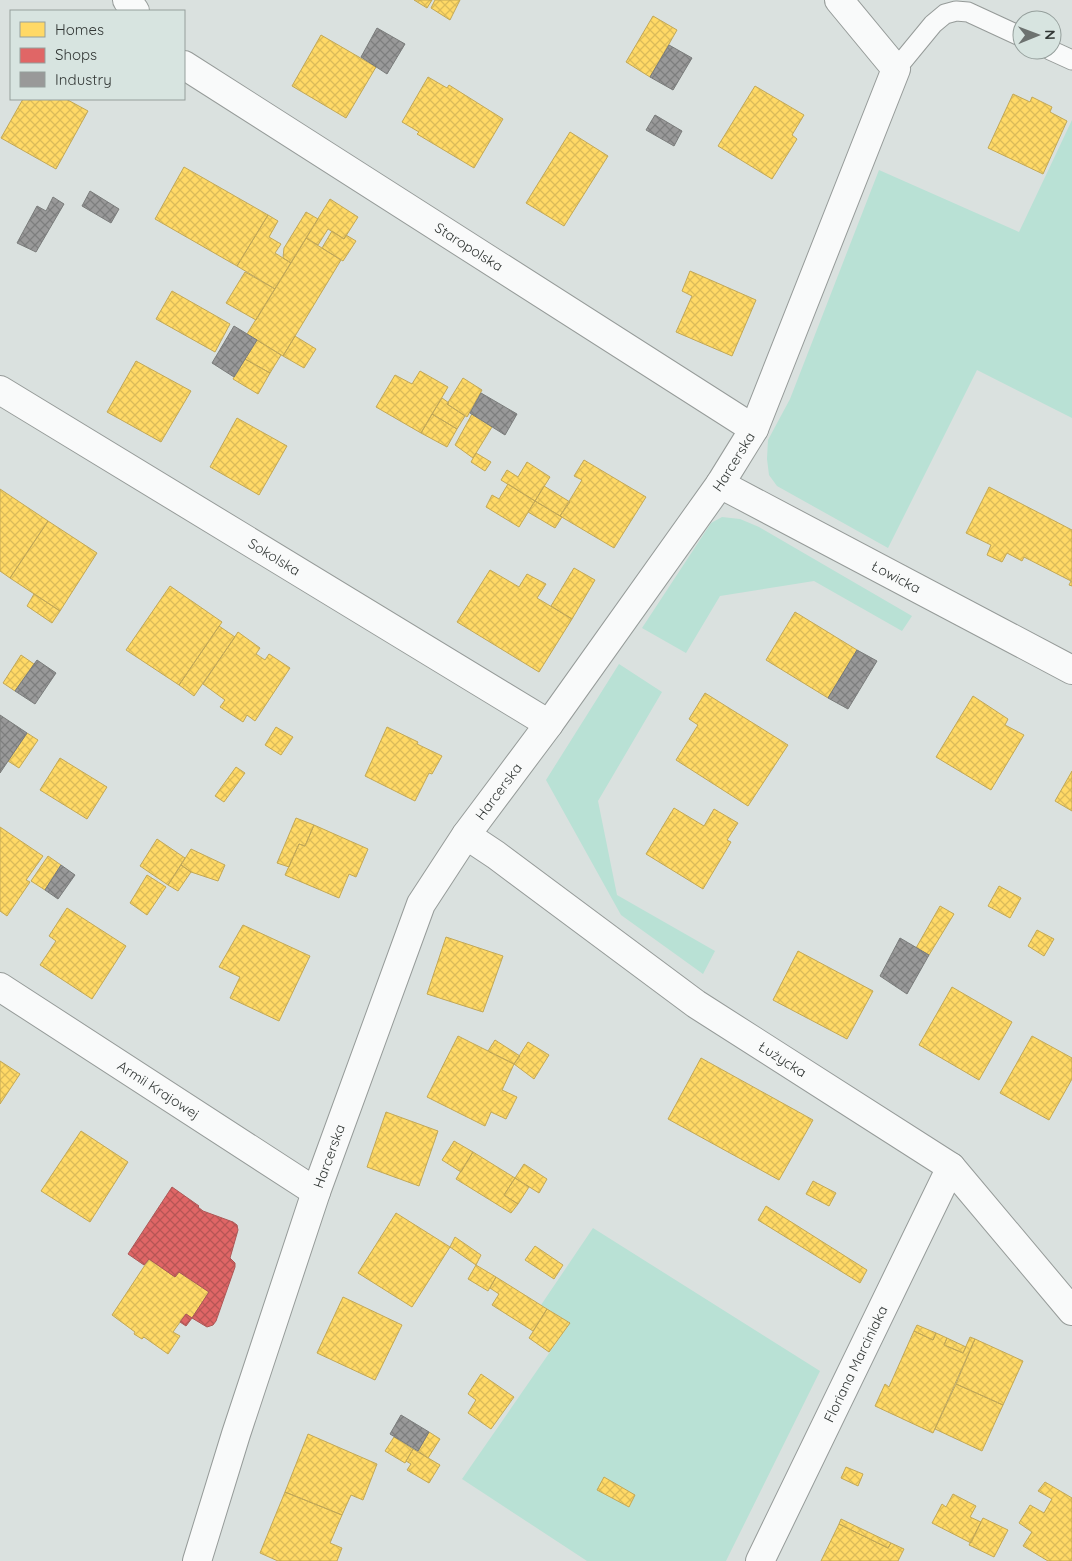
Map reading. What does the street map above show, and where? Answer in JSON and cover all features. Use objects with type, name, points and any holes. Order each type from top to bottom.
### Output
[{"type":"street","points":[[839,0],[896,69]]},
{"type":"street","name":"Staropolska","points":[[185,66],[754,429]]},
{"type":"street","name":"Harcerska","points":[[197,1561],[239,1425],[316,1192],[420,904],[466,835],[549,724],[720,484],[754,429],[896,69]]},
{"type":"street","name":"Sokolska","points":[[0,390],[549,724]]},
{"type":"street","name":"Łowicka","points":[[720,484],[1072,670]]},
{"type":"street","name":"Łużycka","points":[[466,835],[496,855],[696,1004],[951,1167],[1072,1311]]},
{"type":"street","name":"Armii Krajowej","points":[[0,987],[316,1192]]},
{"type":"street","name":"Floriana Marciniaka","points":[[760,1561],[951,1167]]},
{"type":"lane","points":[[896,69],[933,24],[945,14],[956,11],[968,12],[1012,32]]},
{"type":"green space","points":[[1072,120],[1072,418],[977,370],[888,548],[777,486],[769,475],[767,459],[768,440],[790,399],[879,170],[1019,232]]},
{"type":"green space","points":[[722,517],[740,519],[759,527],[912,616],[902,631],[814,581],[720,596],[686,653],[642,628],[711,523]]},
{"type":"green space","points":[[619,664],[662,692],[598,801],[617,895],[715,951],[703,974],[621,915],[546,780]]},
{"type":"green space","points":[[593,1228],[820,1371],[726,1561],[587,1561],[462,1479],[570,1323],[541,1305]]},
{"type":"building: Homes","points":[[414,0],[432,0],[427,8]]},
{"type":"building: Homes","points":[[435,0],[460,0],[450,20],[431,8]]},
{"type":"building: Homes","points":[[653,16],[677,30],[650,77],[626,62]]},
{"type":"building: Homes","points":[[321,35],[376,67],[346,118],[292,86]]},
{"type":"building: Homes","points":[[428,77],[447,88],[449,85],[503,119],[474,168],[417,134],[419,132],[402,122]]},
{"type":"building: Homes","points":[[755,86],[804,115],[792,135],[797,139],[772,179],[718,146]]},
{"type":"building: Homes","points":[[1013,94],[1030,102],[1032,97],[1052,107],[1050,112],[1067,121],[1043,174],[988,148]]},
{"type":"building: Homes","points":[[22,100],[68,100],[88,111],[56,169],[1,138]]},
{"type":"building: Homes","points":[[570,132],[608,156],[564,226],[526,203]]},
{"type":"building: Homes","points":[[184,167],[268,215],[237,266],[155,219]]},
{"type":"building: Homes","points":[[330,199],[358,217],[344,239],[328,229],[318,245],[306,238]]},
{"type":"building: Homes","points":[[306,212],[318,219],[291,263],[283,258],[284,248]]},
{"type":"building: Homes","points":[[268,215],[278,221],[269,237],[281,244],[275,253],[291,263],[275,289],[237,266]]},
{"type":"building: Homes","points":[[332,231],[344,239],[346,235],[356,241],[343,261],[322,248]]},
{"type":"building: Homes","points":[[306,238],[341,260],[283,356],[247,334]]},
{"type":"building: Homes","points":[[690,271],[756,300],[732,356],[676,332],[692,296],[682,291]]},
{"type":"building: Homes","points":[[245,272],[275,289],[256,320],[226,303]]},
{"type":"building: Homes","points":[[172,291],[230,324],[215,352],[156,319]]},
{"type":"building: Homes","points":[[295,336],[316,349],[304,368],[283,356]]},
{"type":"building: Homes","points":[[257,340],[281,355],[270,373],[245,359]]},
{"type":"building: Homes","points":[[245,359],[270,373],[258,394],[233,379]]},
{"type":"building: Homes","points":[[136,361],[191,391],[161,442],[107,412]]},
{"type":"building: Homes","points":[[420,371],[448,387],[421,433],[376,407],[395,375],[412,384]]},
{"type":"building: Homes","points":[[463,378],[482,390],[467,417],[447,404]]},
{"type":"building: Homes","points":[[442,398],[449,403],[447,404],[465,416],[457,429],[432,414]]},
{"type":"building: Homes","points":[[432,414],[457,429],[447,447],[421,433]]},
{"type":"building: Homes","points":[[472,414],[492,427],[473,458],[455,445]]},
{"type":"building: Homes","points":[[237,418],[287,446],[259,495],[210,467]]},
{"type":"building: Homes","points":[[476,453],[491,462],[485,471],[471,462]]},
{"type":"building: Homes","points":[[584,460],[646,497],[614,548],[560,516],[582,480],[574,476]]},
{"type":"building: Homes","points":[[527,462],[550,477],[535,501],[501,480],[507,470],[518,477]]},
{"type":"building: Homes","points":[[508,484],[535,501],[519,527],[486,507],[492,495],[499,499]]},
{"type":"building: Homes","points":[[544,486],[570,502],[560,516],[535,501]]},
{"type":"building: Homes","points":[[989,487],[1072,530],[1072,586],[1069,585],[1071,581],[1024,557],[1022,561],[1007,553],[1002,562],[987,555],[991,545],[966,533]]},
{"type":"building: Homes","points":[[0,489],[48,521],[10,578],[0,571]]},
{"type":"building: Homes","points":[[535,501],[562,517],[555,528],[528,512]]},
{"type":"building: Homes","points":[[48,521],[97,553],[60,611],[10,578]]},
{"type":"building: Homes","points":[[574,568],[595,580],[572,619],[551,606]]},
{"type":"building: Homes","points":[[490,570],[519,587],[527,574],[546,584],[537,598],[572,619],[539,672],[457,622]]},
{"type":"building: Homes","points":[[170,586],[222,622],[179,685],[126,650]]},
{"type":"building: Homes","points":[[34,594],[60,611],[52,623],[27,606]]},
{"type":"building: Homes","points":[[795,612],[857,650],[828,698],[766,660]]},
{"type":"building: Homes","points":[[219,626],[235,637],[194,696],[179,685]]},
{"type":"building: Homes","points":[[238,632],[260,648],[256,654],[265,660],[269,654],[290,668],[255,721],[247,715],[243,722],[220,707],[225,700],[203,684]]},
{"type":"building: Homes","points":[[21,655],[34,664],[15,691],[3,683]]},
{"type":"building: Homes","points":[[705,693],[788,745],[748,806],[676,760],[698,725],[689,719]]},
{"type":"building: Homes","points":[[973,696],[1008,719],[1005,725],[1024,735],[991,790],[936,757]]},
{"type":"building: Homes","points":[[276,727],[293,737],[281,755],[265,745]]},
{"type":"building: Homes","points":[[387,727],[442,756],[432,774],[429,773],[415,801],[365,776]]},
{"type":"building: Homes","points":[[27,733],[38,740],[19,768],[8,761]]},
{"type":"building: Homes","points":[[60,758],[107,787],[87,819],[40,790]]},
{"type":"building: Homes","points":[[236,767],[245,773],[224,802],[215,796]]},
{"type":"building: Homes","points":[[1072,771],[1072,811],[1055,801]]},
{"type":"building: Homes","points":[[674,808],[704,826],[714,809],[738,823],[727,840],[731,842],[703,889],[646,854]]},
{"type":"building: Homes","points":[[296,818],[314,825],[305,846],[299,844],[289,867],[277,863]]},
{"type":"building: Homes","points":[[314,825],[368,849],[356,877],[349,874],[339,898],[285,875],[299,844],[305,846]]},
{"type":"building: Homes","points":[[0,827],[43,856],[26,880],[30,882],[7,916],[0,911]]},
{"type":"building: Homes","points":[[157,839],[185,858],[168,885],[140,866]]},
{"type":"building: Homes","points":[[191,849],[225,865],[218,881],[191,872],[181,865]]},
{"type":"building: Homes","points":[[48,856],[61,865],[45,890],[31,881]]},
{"type":"building: Homes","points":[[181,865],[191,872],[178,891],[168,885]]},
{"type":"building: Homes","points":[[147,875],[166,887],[147,915],[130,903]]},
{"type":"building: Homes","points":[[999,886],[1021,898],[1010,918],[988,906]]},
{"type":"building: Homes","points":[[940,906],[954,914],[929,955],[916,948]]},
{"type":"building: Homes","points":[[67,908],[126,946],[92,999],[40,965],[56,941],[49,936]]},
{"type":"building: Homes","points":[[243,925],[310,956],[279,1021],[230,998],[240,977],[219,967]]},
{"type":"building: Homes","points":[[1037,930],[1054,939],[1044,956],[1028,946]]},
{"type":"building: Homes","points":[[446,937],[503,956],[483,1012],[427,994]]},
{"type":"building: Homes","points":[[798,951],[873,991],[847,1039],[773,1000]]},
{"type":"building: Homes","points":[[952,987],[1012,1022],[979,1080],[919,1045]]},
{"type":"building: Homes","points":[[458,1036],[514,1064],[502,1090],[517,1097],[506,1119],[491,1112],[485,1126],[427,1097]]},
{"type":"building: Homes","points":[[1032,1036],[1072,1058],[1072,1079],[1049,1120],[1000,1093]]},
{"type":"building: Homes","points":[[495,1040],[520,1056],[514,1064],[488,1051]]},
{"type":"building: Homes","points":[[528,1042],[549,1055],[534,1079],[514,1064]]},
{"type":"building: Homes","points":[[701,1058],[813,1120],[779,1180],[668,1119]]},
{"type":"building: Homes","points":[[0,1061],[20,1074],[0,1104]]},
{"type":"building: Homes","points":[[386,1112],[438,1131],[419,1186],[367,1167]]},
{"type":"building: Homes","points":[[81,1131],[128,1162],[90,1222],[41,1191]]},
{"type":"building: Homes","points":[[454,1141],[473,1152],[461,1172],[442,1160]]},
{"type":"building: Homes","points":[[473,1152],[515,1178],[504,1195],[518,1204],[511,1213],[456,1179]]},
{"type":"building: Homes","points":[[524,1164],[547,1179],[539,1193],[515,1178]]},
{"type":"building: Homes","points":[[515,1178],[529,1187],[518,1204],[504,1195]]},
{"type":"building: Homes","points":[[813,1181],[836,1193],[829,1206],[806,1194]]},
{"type":"building: Homes","points":[[766,1206],[867,1270],[860,1283],[758,1220]]},
{"type":"building: Homes","points":[[396,1213],[450,1247],[412,1307],[358,1273]]},
{"type":"building: Homes","points":[[455,1237],[481,1255],[476,1265],[450,1247]]},
{"type":"building: Homes","points":[[535,1246],[563,1265],[554,1279],[525,1260]]},
{"type":"building: Homes","points":[[149,1259],[175,1277],[179,1272],[209,1292],[192,1318],[186,1314],[173,1332],[180,1336],[168,1354],[144,1337],[142,1339],[134,1334],[135,1332],[112,1315]]},
{"type":"building: Homes","points":[[476,1265],[496,1277],[488,1291],[468,1279]]},
{"type":"building: Homes","points":[[496,1277],[547,1309],[533,1331],[492,1305],[499,1294],[490,1288]]},
{"type":"building: Homes","points":[[343,1297],[402,1325],[375,1380],[317,1353]]},
{"type":"building: Homes","points":[[547,1309],[570,1323],[549,1352],[529,1338]]},
{"type":"building: Homes","points":[[917,1325],[936,1333],[933,1340],[914,1331]]},
{"type":"building: Homes","points":[[914,1331],[933,1340],[936,1333],[947,1338],[944,1345],[963,1353],[970,1337],[975,1339],[933,1433],[875,1406],[885,1384],[889,1387]]},
{"type":"building: Homes","points":[[947,1338],[966,1347],[963,1353],[944,1345]]},
{"type":"building: Homes","points":[[975,1339],[1023,1361],[1003,1405],[956,1384]]},
{"type":"building: Homes","points":[[481,1374],[514,1397],[491,1429],[468,1413],[476,1400],[468,1394]]},
{"type":"building: Homes","points":[[956,1384],[1003,1405],[982,1451],[935,1429]]},
{"type":"building: Homes","points":[[429,1432],[440,1439],[428,1458],[418,1451]]},
{"type":"building: Homes","points":[[308,1434],[377,1464],[363,1500],[351,1495],[342,1515],[285,1492]]},
{"type":"building: Homes","points":[[394,1437],[413,1449],[405,1463],[385,1451]]},
{"type":"building: Homes","points":[[413,1449],[440,1465],[429,1483],[407,1470],[411,1464],[406,1461]]},
{"type":"building: Homes","points":[[846,1467],[863,1474],[858,1486],[841,1478]]},
{"type":"building: Homes","points":[[604,1477],[635,1495],[629,1507],[597,1490]]},
{"type":"building: Homes","points":[[1045,1482],[1072,1498],[1072,1561],[1048,1561],[1023,1546],[1032,1532],[1019,1523],[1030,1505],[1044,1513],[1052,1499],[1038,1491]]},
{"type":"building: Homes","points":[[285,1492],[342,1515],[330,1543],[342,1548],[337,1561],[278,1561],[260,1553]]},
{"type":"building: Homes","points":[[953,1494],[976,1506],[970,1517],[981,1522],[971,1543],[932,1523],[942,1504],[946,1507]]},
{"type":"building: Homes","points":[[983,1518],[1008,1530],[994,1557],[969,1545]]},
{"type":"building: Homes","points":[[841,1519],[891,1543],[888,1548],[839,1524]]},
{"type":"building: Homes","points":[[839,1524],[888,1548],[891,1543],[904,1549],[898,1561],[821,1561]]},
{"type":"building: Shops","points":[[172,1187],[199,1206],[203,1211],[237,1225],[238,1230],[230,1258],[235,1263],[235,1267],[216,1321],[213,1325],[207,1327],[192,1318],[209,1292],[179,1272],[175,1277],[149,1259],[144,1265],[128,1254]]},
{"type":"building: Shops","points":[[186,1314],[192,1318],[186,1326],[180,1322]]},
{"type":"building: Industry","points":[[377,28],[405,44],[387,74],[361,57]]},
{"type":"building: Industry","points":[[669,45],[692,58],[673,90],[650,77]]},
{"type":"building: Industry","points":[[655,115],[682,131],[674,146],[646,130]]},
{"type":"building: Industry","points":[[90,191],[119,209],[111,223],[82,206]]},
{"type":"building: Industry","points":[[53,197],[64,204],[36,252],[17,243],[37,206],[46,211]]},
{"type":"building: Industry","points":[[234,326],[257,340],[234,377],[212,363]]},
{"type":"building: Industry","points":[[481,393],[517,414],[505,435],[470,413]]},
{"type":"building: Industry","points":[[857,650],[877,661],[848,709],[828,698]]},
{"type":"building: Industry","points":[[37,660],[56,673],[35,704],[15,691]]},
{"type":"building: Industry","points":[[0,715],[27,733],[0,773]]},
{"type":"building: Industry","points":[[61,865],[75,875],[58,899],[45,890]]},
{"type":"building: Industry","points":[[900,938],[929,955],[907,994],[880,976]]},
{"type":"building: Industry","points":[[401,1415],[429,1432],[418,1451],[390,1434]]}]
